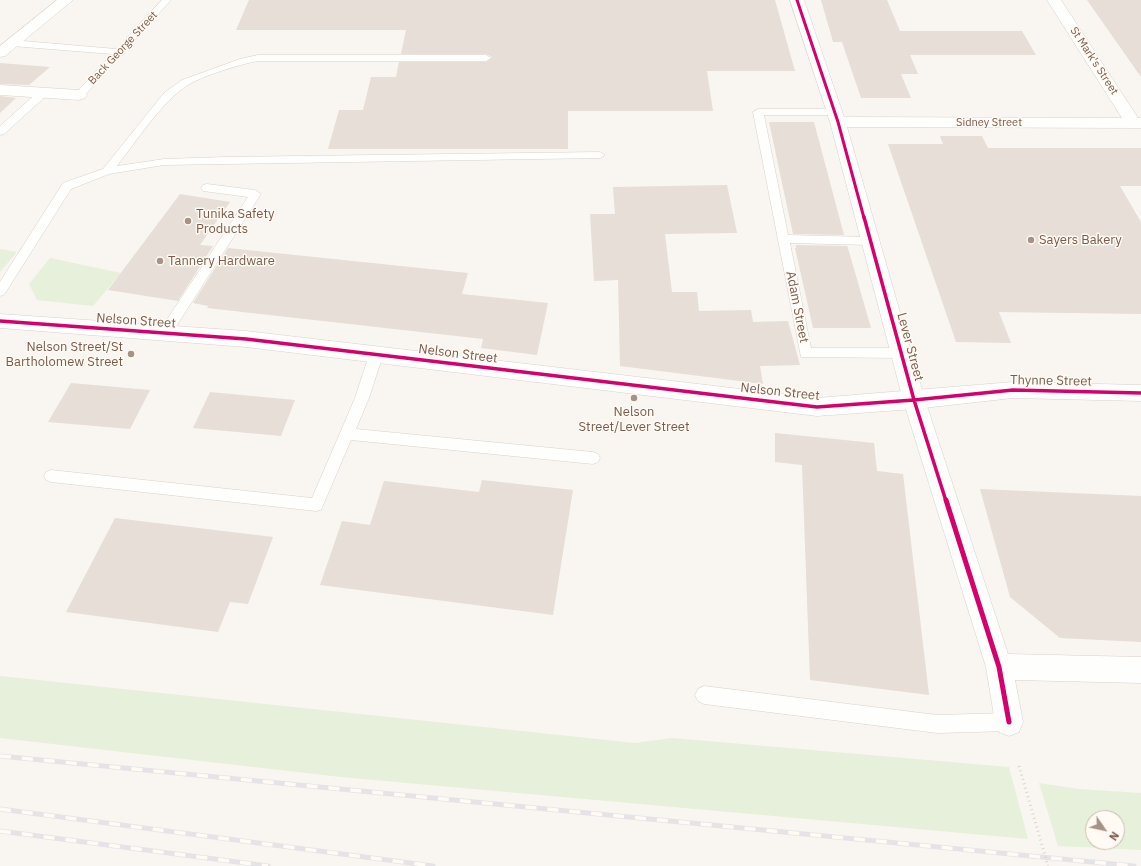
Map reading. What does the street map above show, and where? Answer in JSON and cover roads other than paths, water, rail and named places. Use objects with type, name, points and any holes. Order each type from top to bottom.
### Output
[{"type":"street","points":[[0,52],[66,0]]},
{"type":"street","name":"Lever Street","points":[[798,0],[836,117],[914,400],[999,667],[1009,722]]},
{"type":"street","name":"St Mark's Street","points":[[1054,0],[1137,123]]},
{"type":"street","points":[[0,90],[79,95]]},
{"type":"street","name":"Sidney Street","points":[[836,117],[1137,123]]},
{"type":"street","name":"Nelson Street","points":[[0,321],[246,339],[817,407],[914,400]]},
{"type":"street","name":"Thynne Street","points":[[914,400],[1013,390],[1141,393]]},
{"type":"street","points":[[999,667],[1141,670]]},
{"type":"lane","name":"Back George Street","points":[[79,95],[166,0]]},
{"type":"lane","points":[[12,43],[118,52]]},
{"type":"lane","points":[[107,171],[168,95],[185,82],[243,61],[258,58],[486,58]]},
{"type":"lane","points":[[0,132],[43,93]]},
{"type":"lane","name":"Adam Street","points":[[836,117],[758,112],[806,353],[901,353]]},
{"type":"lane","points":[[0,292],[67,186],[107,171],[164,162],[225,160],[600,155]]},
{"type":"lane","points":[[165,333],[255,194],[207,188]]},
{"type":"lane","points":[[784,239],[870,241]]},
{"type":"lane","points":[[51,476],[316,505],[362,398],[376,355]]},
{"type":"lane","points":[[347,434],[593,458]]},
{"type":"lane","points":[[704,695],[937,724],[1009,722]]},
{"type":"railway","points":[[0,756],[1134,866]]},
{"type":"railway","points":[[0,809],[433,866]]},
{"type":"railway","points":[[0,831],[268,866]]},
{"type":"place","name":"Tunika Safety Products","points":[[188,221]]},
{"type":"place","name":"Sayers Bakery","points":[[1031,240]]},
{"type":"place","name":"Tannery Hardware","points":[[160,261]]},
{"type":"place","name":"Nelson Street/St Bartholomew Street","points":[[131,354]]},
{"type":"place","name":"Nelson Street/Lever Street","points":[[634,398]]}]
